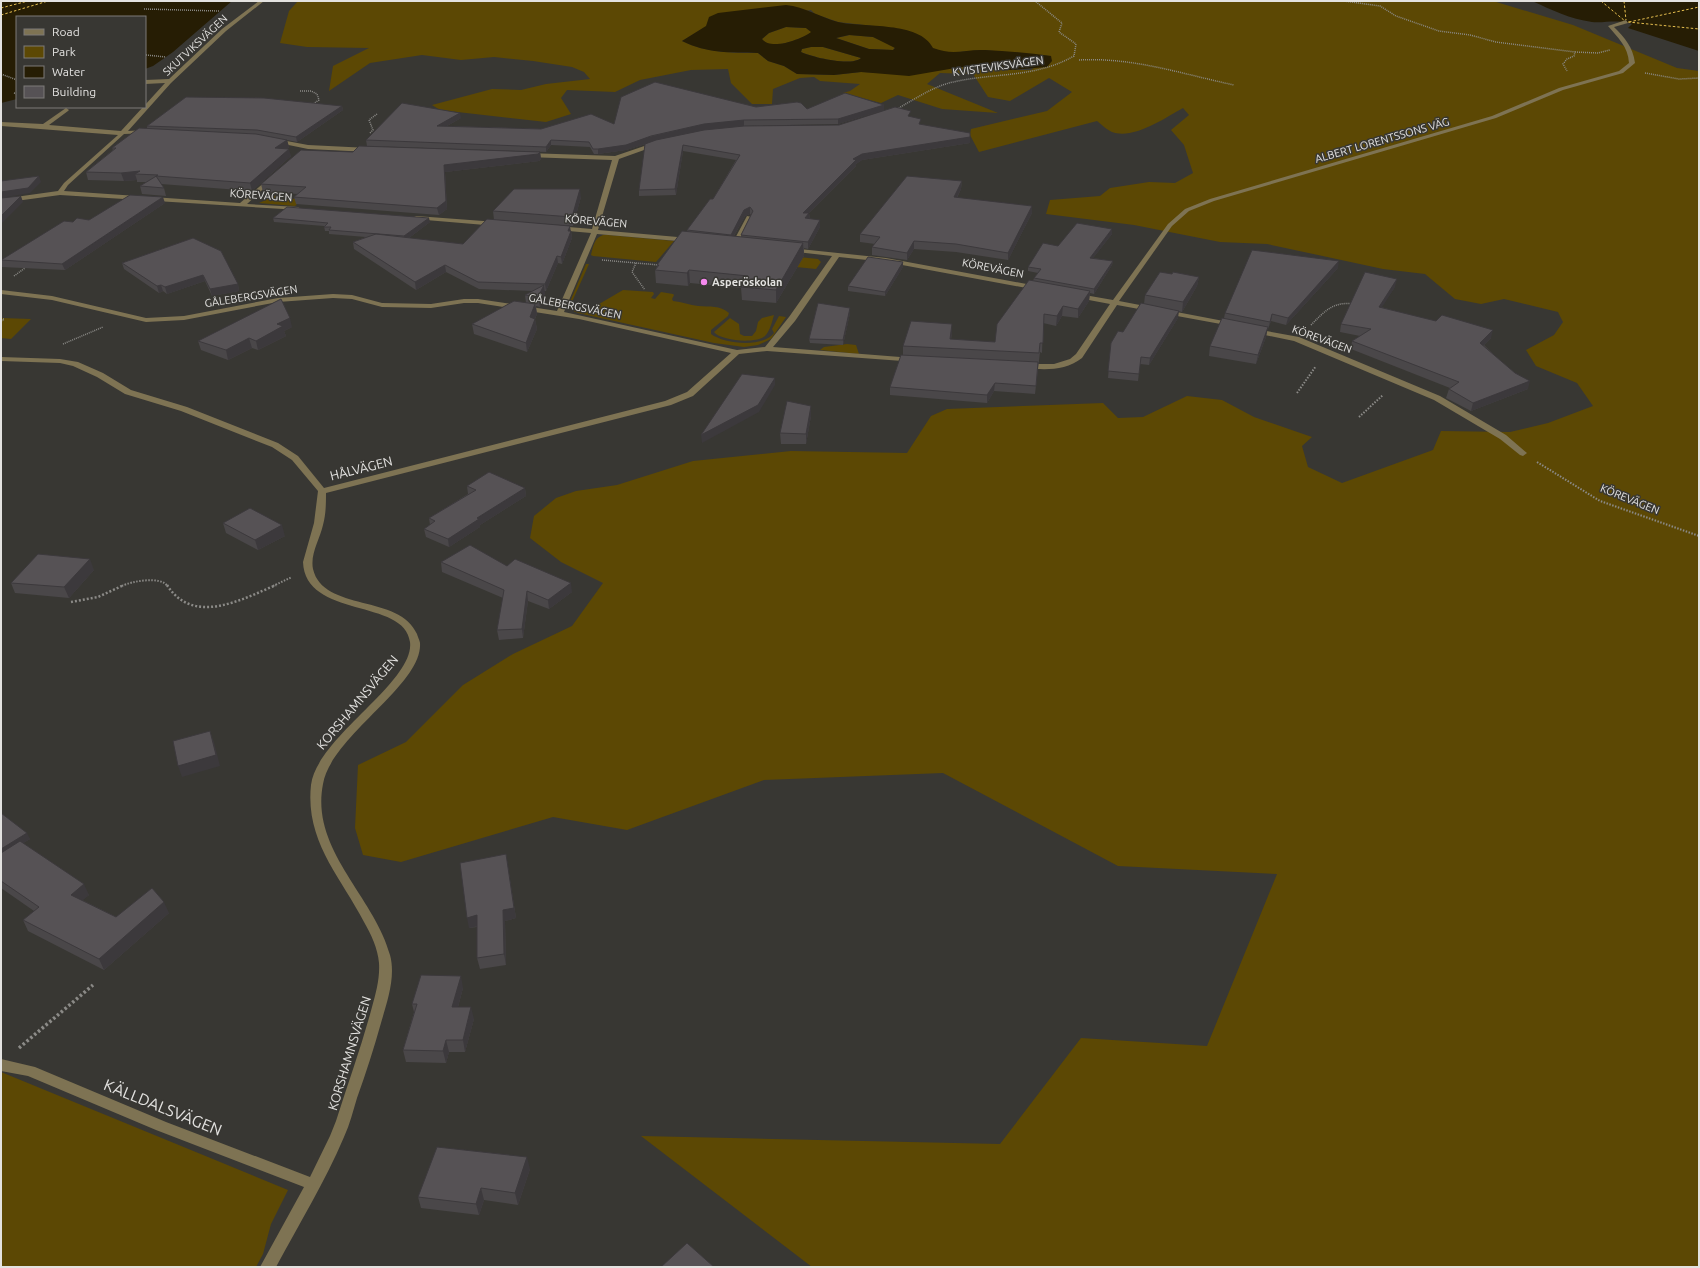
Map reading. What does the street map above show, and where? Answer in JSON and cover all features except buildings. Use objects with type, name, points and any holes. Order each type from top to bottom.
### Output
[{"type":"street","name":"SKUTVIKSVÄGEN","points":[[146,108],[170,81],[224,30],[262,1]]},
{"type":"street","points":[[1626,22],[1611,26],[1627,44],[1631,53],[1632,63],[1626,70]]},
{"type":"street","name":"ALBERT LORENTSSONS VÄG","points":[[1117,302],[1132,275],[1170,226],[1180,215],[1196,206],[1488,119],[1561,89],[1600,79],[1626,70]]},
{"type":"street","points":[[146,82],[170,81]]},
{"type":"street","name":"SKUTVIKSVÄGEN","points":[[60,193],[66,184],[123,133],[146,108]]},
{"type":"street","points":[[44,126],[66,110]]},
{"type":"street","points":[[1,124],[123,133],[156,133]]},
{"type":"street","points":[[266,139],[308,146],[378,150]]},
{"type":"street","points":[[521,155],[616,158],[661,142]]},
{"type":"street","points":[[302,152],[308,146]]},
{"type":"street","points":[[560,313],[595,231],[616,158]]},
{"type":"street","points":[[242,204],[278,173]]},
{"type":"street","name":"KÖREVÄGEN","points":[[1,200],[60,193],[304,209]]},
{"type":"street","points":[[412,217],[505,224]]},
{"type":"street","points":[[735,244],[749,217]]},
{"type":"street","name":"KÖREVÄGEN","points":[[550,228],[694,240]]},
{"type":"street","name":"KÖREVÄGEN","points":[[785,249],[886,260],[1046,289]]},
{"type":"street","points":[[767,349],[792,319],[837,255]]},
{"type":"street","name":"GÅLEBERGSVÄGEN","points":[[1,292],[52,298],[146,320],[184,318],[278,300],[333,296],[352,297],[382,305],[431,306],[464,301],[478,301],[560,313],[736,352],[767,349],[922,360]]},
{"type":"street","name":"KÖREVÄGEN","points":[[1070,294],[1117,302],[1296,339],[1437,398],[1503,437],[1523,453]]},
{"type":"street","points":[[1019,366],[1054,367],[1074,361],[1117,302]]},
{"type":"street","name":"HÅLVÄGEN","points":[[1,359],[60,361],[75,364],[100,375],[128,392],[184,409],[275,445],[295,458],[322,491],[668,403],[690,394],[736,352]]},
{"type":"street","points":[[308,567],[319,523],[322,491]]},
{"type":"street","name":"KORSHAMNSVÄGEN","points":[[268,1267],[338,1135],[372,1033],[386,970],[384,956],[373,926],[340,876],[324,845],[316,816],[315,794],[318,780],[323,765],[331,751],[373,708],[401,676],[414,652],[415,642],[411,631],[401,620],[334,596],[319,588],[310,578],[308,567]]},
{"type":"street","name":"KÄLLDALSVÄGEN","points":[[3,1065],[30,1071],[161,1126],[312,1184]]},
{"type":"path","name":"KVISTEVIKSVÄGEN","points":[[891,112],[948,83],[1042,71],[1064,63],[1074,56],[1076,44],[1059,32],[1062,23],[1044,6],[1035,1]]},
{"type":"path","points":[[1344,1],[1380,6],[1396,16],[1439,32],[1477,37],[1496,42],[1575,52],[1605,52],[1627,44]]},
{"type":"path","points":[[144,9],[219,11]]},
{"type":"path","points":[[1575,52],[1574,56],[1565,61],[1564,67],[1581,84]]},
{"type":"path","points":[[146,55],[166,57]]},
{"type":"path","points":[[1079,60],[1107,58],[1140,62],[1189,76],[1234,85]]},
{"type":"path","points":[[1626,70],[1673,78],[1699,78]]},
{"type":"path","points":[[1,74],[16,80]]},
{"type":"path","points":[[300,91],[315,92],[319,97],[319,100],[311,105]]},
{"type":"path","points":[[373,130],[379,130]]},
{"type":"path","points":[[584,259],[660,265],[680,239]]},
{"type":"path","points":[[636,263],[632,272],[645,290]]},
{"type":"path","points":[[1296,339],[1336,302],[1343,301],[1357,305]]},
{"type":"path","points":[[62,344],[128,317]]},
{"type":"path","points":[[1,319],[4,319],[1,322]]},
{"type":"path","points":[[1297,392],[1327,352]]},
{"type":"path","points":[[1359,417],[1398,381]]},
{"type":"path","name":"KÖREVÄGEN","points":[[1523,453],[1600,501],[1699,536]]},
{"type":"path","points":[[71,602],[98,597],[127,583],[159,580],[165,582],[174,596],[182,602],[202,608],[265,590],[308,567]]},
{"type":"path","points":[[3,1065],[22,1045],[93,984]]},
{"type":"green space","points":[[298,1],[1493,1],[1573,25],[1677,68],[1699,71],[1699,1267],[812,1267],[641,1136],[1000,1144],[1081,1038],[1207,1046],[1277,874],[1118,866],[943,773],[764,780],[627,830],[553,817],[401,862],[363,855],[355,828],[358,765],[406,742],[463,685],[513,654],[572,626],[603,583],[561,562],[530,538],[534,516],[556,498],[576,491],[617,485],[693,461],[791,451],[907,453],[931,416],[947,409],[1103,403],[1118,418],[1143,417],[1187,396],[1222,400],[1254,417],[1312,437],[1302,446],[1308,467],[1342,483],[1433,450],[1441,431],[1510,432],[1548,423],[1593,406],[1577,383],[1536,366],[1526,350],[1554,335],[1563,322],[1558,312],[1504,299],[1481,304],[1455,299],[1425,274],[1383,269],[1267,244],[1220,242],[1134,225],[1046,214],[1050,200],[1100,196],[1110,188],[1149,182],[1175,183],[1193,173],[1184,145],[1171,130],[1189,115],[1183,108],[1139,131],[1120,134],[1112,132],[1097,121],[979,152],[970,135],[971,129],[1047,111],[1072,92],[1049,78],[1010,101],[988,97],[973,74],[940,73],[927,84],[998,113],[942,109],[898,95],[881,103],[843,93],[850,91],[860,84],[820,81],[814,77],[800,78],[773,89],[772,104],[752,104],[731,83],[728,69],[691,70],[640,80],[615,92],[567,90],[561,98],[571,114],[546,122],[440,110],[432,105],[492,89],[521,90],[546,84],[590,79],[584,72],[572,67],[533,61],[494,57],[461,60],[422,55],[370,63],[329,91],[333,66],[369,48],[307,47],[280,43],[289,11]],"holes":[[[811,10],[815,14],[838,22],[900,29],[932,48],[945,53],[983,50],[1051,56],[1031,70],[983,70],[961,67],[931,71],[888,73],[861,72],[834,75],[797,74],[784,66],[768,61],[758,53],[710,50],[682,41],[707,26]]]},
{"type":"green space","points":[[786,27],[806,28],[812,32],[794,41],[779,44],[766,43],[762,39],[769,33]]},
{"type":"green space","points":[[850,35],[873,37],[895,47],[893,50],[869,49],[836,38]]},
{"type":"green space","points":[[823,47],[861,58],[856,61],[849,62],[831,60],[801,52],[802,49]]},
{"type":"green space","points":[[277,195],[286,196],[285,198],[296,199],[298,203],[295,206],[259,203]]},
{"type":"green space","points":[[603,235],[674,241],[656,262],[591,255],[596,241]]},
{"type":"green space","points":[[799,257],[818,259],[821,262],[816,269],[786,266]]},
{"type":"green space","points":[[586,264],[589,264],[571,304],[575,310],[594,307],[623,290],[653,292],[654,294],[651,298],[655,299],[661,292],[673,294],[673,301],[726,310],[729,313],[728,316],[711,330],[711,334],[725,340],[743,343],[753,343],[769,338],[774,333],[772,329],[779,316],[786,317],[771,339],[758,345],[744,347],[714,343],[578,313],[571,310],[569,304]]},
{"type":"green space","points":[[774,315],[771,326],[765,336],[754,340],[747,341],[724,338],[714,332],[730,318],[739,324],[740,334],[744,336],[752,336],[756,331],[758,322],[762,318]]},
{"type":"green space","points":[[1,318],[31,319],[11,339],[1,338]]},
{"type":"green space","points":[[847,344],[856,345],[859,354],[820,350],[824,347]]},
{"type":"green space","points":[[1,1072],[288,1190],[271,1224],[263,1254],[256,1267],[1,1267]]},
{"type":"water","points":[[1,1],[232,1],[173,52],[153,66],[146,69],[146,16],[16,16],[16,99],[1,103]]},
{"type":"water","points":[[1532,1],[1699,1],[1699,51],[1628,28],[1632,24],[1622,22],[1584,21],[1561,14]]},
{"type":"water","points":[[786,5],[793,6],[838,22],[904,29],[916,33],[926,39],[933,48],[947,52],[985,50],[1018,52],[1051,56],[1052,61],[1047,67],[1011,70],[961,67],[909,76],[861,72],[834,75],[797,74],[784,66],[768,61],[758,53],[710,50],[682,41],[706,26],[709,17],[718,13]],"holes":[[[786,27],[806,28],[811,32],[801,38],[786,43],[772,44],[762,39],[769,33]],[[849,35],[873,37],[895,48],[893,50],[869,49],[836,38]],[[823,47],[861,58],[856,61],[849,62],[831,60],[806,54],[801,52],[802,49]]]},
{"type":"ferry route","points":[[1,8],[28,1]]},
{"type":"ferry route","points":[[1,15],[48,1]]},
{"type":"ferry route","points":[[1601,1],[1625,21]]},
{"type":"ferry route","points":[[1624,1],[1626,20]]},
{"type":"ferry route","points":[[1629,22],[1699,7]]},
{"type":"ferry route","points":[[1628,22],[1699,29]]},
{"type":"place","name":"Asperöskolan","points":[[704,282]]}]
